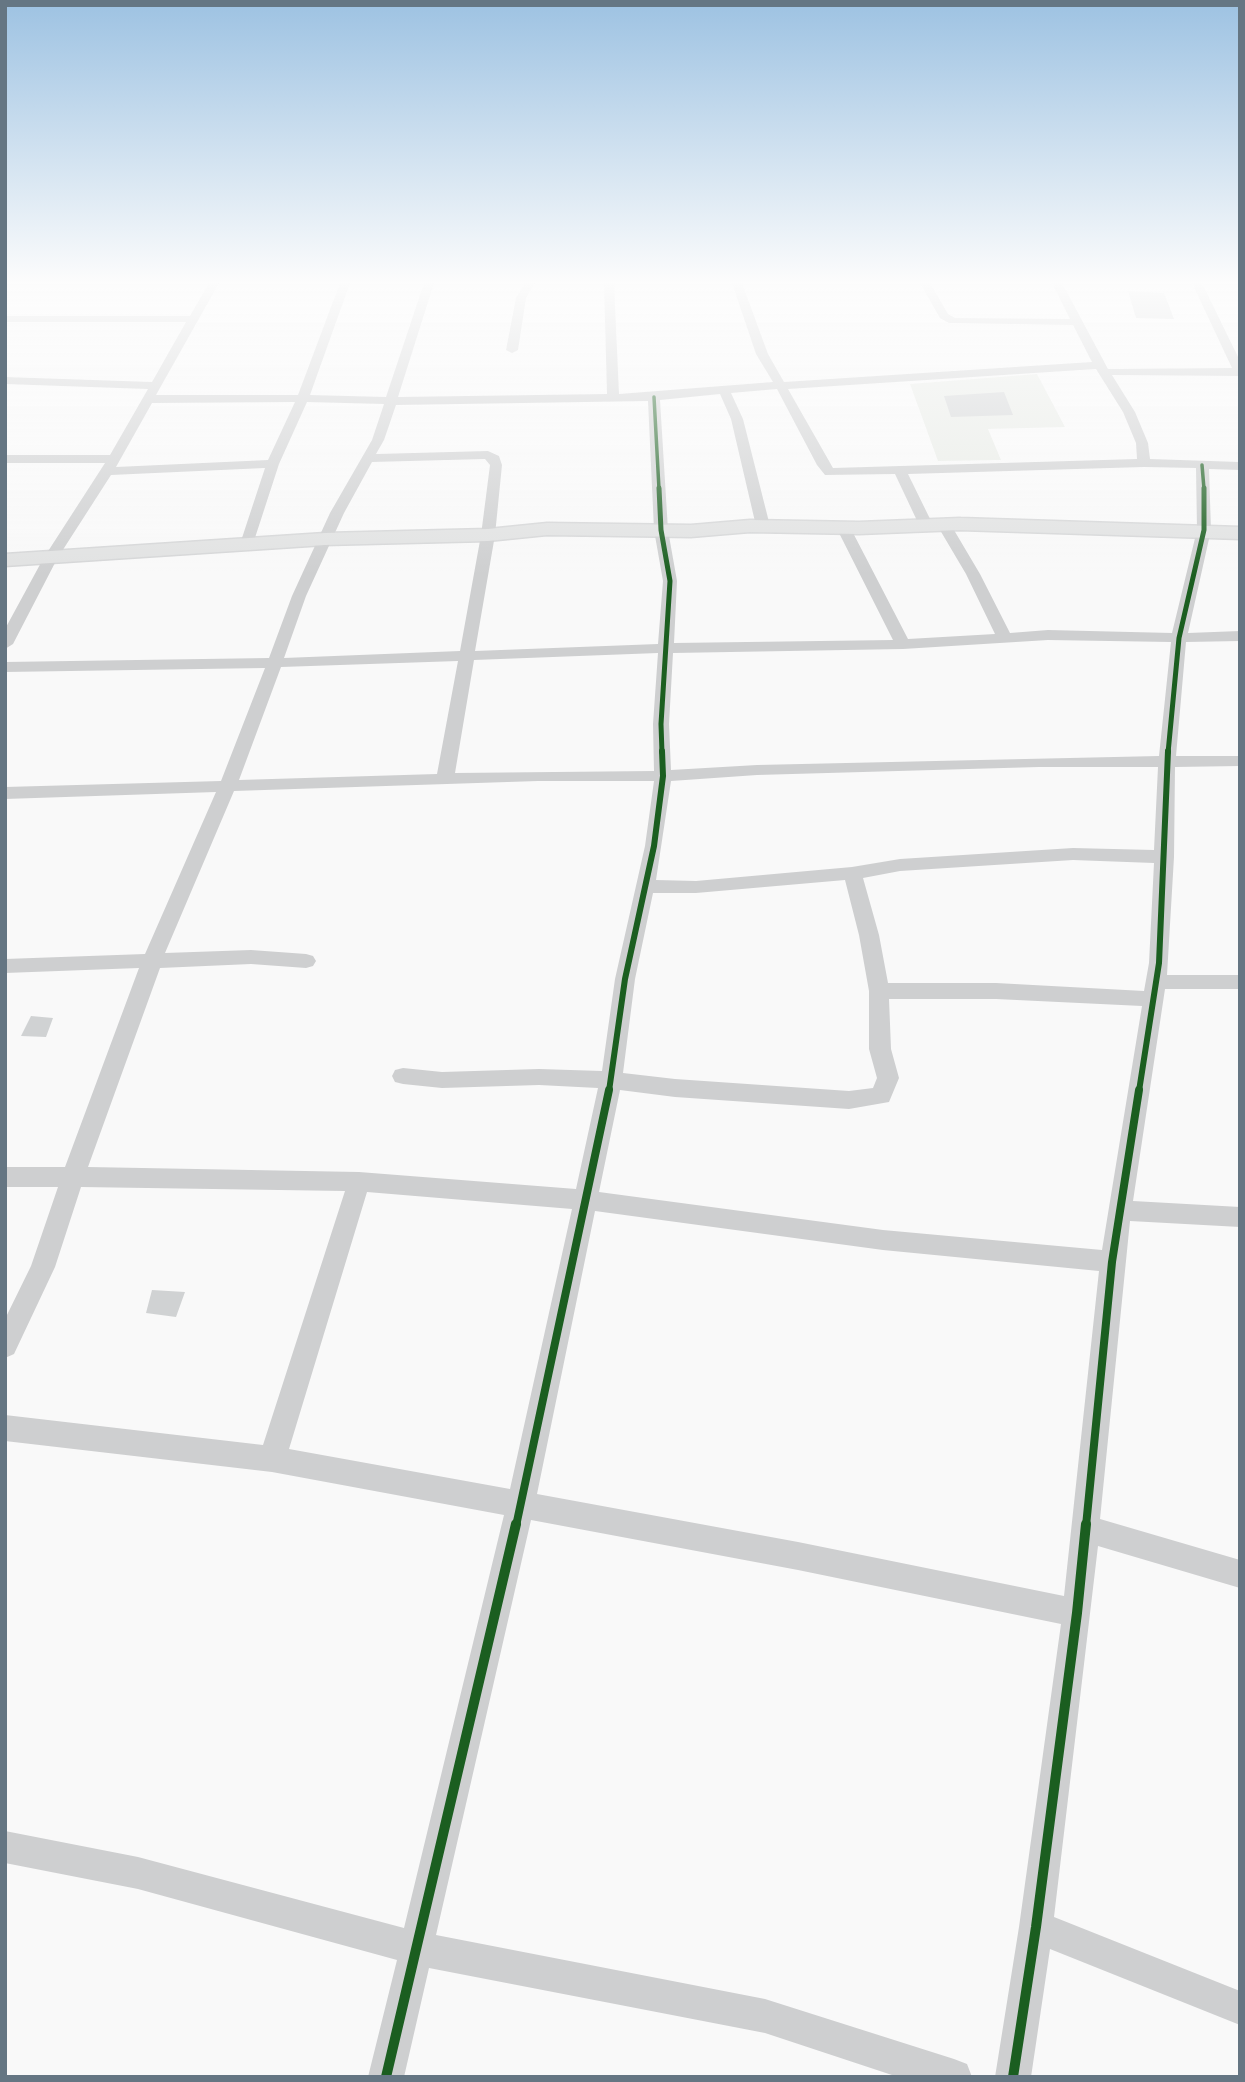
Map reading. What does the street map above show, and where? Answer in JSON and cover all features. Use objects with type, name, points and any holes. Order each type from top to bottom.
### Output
[{"type":"main road","points":[[5,560],[325,539],[488,535],[547,529],[691,531],[763,526],[936,526],[1204,530],[1240,533]]},
{"type":"street","points":[[9,380],[155,386]]},
{"type":"street","points":[[5,644],[50,559],[110,465],[158,380]]},
{"type":"street","points":[[247,544],[273,464],[310,380]]},
{"type":"street","points":[[5,1346],[44,1267],[152,961],[244,748],[299,596],[325,539],[378,440],[399,380]]},
{"type":"street","points":[[611,380],[612,396]]},
{"type":"street","points":[[778,380],[823,465],[830,472],[1144,463],[1240,466]]},
{"type":"street","points":[[148,399],[303,398],[393,401],[654,397],[724,390],[897,380]]},
{"type":"street","points":[[1109,380],[1129,412],[1142,443],[1144,463]]},
{"type":"street","points":[[724,390],[737,419],[763,526]]},
{"type":"street","points":[[386,2077],[414,1948],[521,1504],[611,1080],[625,979],[654,846],[663,776],[661,724],[670,581],[661,530],[654,397]]},
{"type":"street","points":[[368,458],[488,455],[494,459],[496,466],[488,535],[445,780]]},
{"type":"street","points":[[5,459],[110,465],[273,464]]},
{"type":"street","points":[[1013,2077],[1036,1927],[1077,1613],[1112,1262],[1154,990],[1165,857],[1167,760],[1179,638],[1204,530],[1202,465]]},
{"type":"street","points":[[899,470],[936,526],[974,574],[1004,638]]},
{"type":"street","points":[[843,527],[903,644]]},
{"type":"street","points":[[5,667],[275,663],[667,648],[903,644],[1048,635],[1179,638],[1240,636]]},
{"type":"street","points":[[5,793],[538,776],[663,776],[757,770],[1167,760],[1240,761]]},
{"type":"street","points":[[645,886],[696,887],[852,873],[900,865],[1073,854],[1165,857]]},
{"type":"street","points":[[404,1076],[442,1080],[539,1077],[611,1080],[675,1088],[849,1100],[881,1096],[888,1078],[880,1049],[879,991],[869,935],[852,873]]},
{"type":"street","points":[[5,966],[251,957],[306,961]]},
{"type":"street","points":[[879,991],[1154,990],[1240,982]]},
{"type":"street","points":[[5,1177],[359,1182],[585,1200],[883,1240],[1112,1262]]},
{"type":"street","points":[[272,1459],[359,1182]]},
{"type":"street","points":[[1120,1210],[1240,1217]]},
{"type":"street","points":[[5,1428],[272,1459],[798,1556],[1077,1613]]},
{"type":"street","points":[[1086,1529],[1240,1574]]},
{"type":"street","points":[[5,1847],[138,1873],[414,1948],[765,2016],[954,2077]]},
{"type":"street","points":[[1036,1927],[1240,2008]]},
{"type":"shaded area","points":[[959,380],[1040,380],[1065,427],[988,429],[1001,460],[938,461],[910,384]]},
{"type":"building","points":[[1004,392],[1013,415],[951,417],[944,396]]},
{"type":"building","points":[[31,1016],[53,1018],[46,1037],[21,1036]]},
{"type":"building","points":[[152,1290],[185,1292],[176,1317],[146,1313]]},
{"type":"cycle path","points":[[386,2077],[521,1504],[611,1080],[625,979],[654,846],[663,776],[661,724],[670,581],[661,530],[654,397]]},
{"type":"cycle path","points":[[1013,2077],[1036,1927],[1077,1613],[1112,1262],[1159,963],[1167,760],[1179,638],[1204,530],[1202,465]]}]
